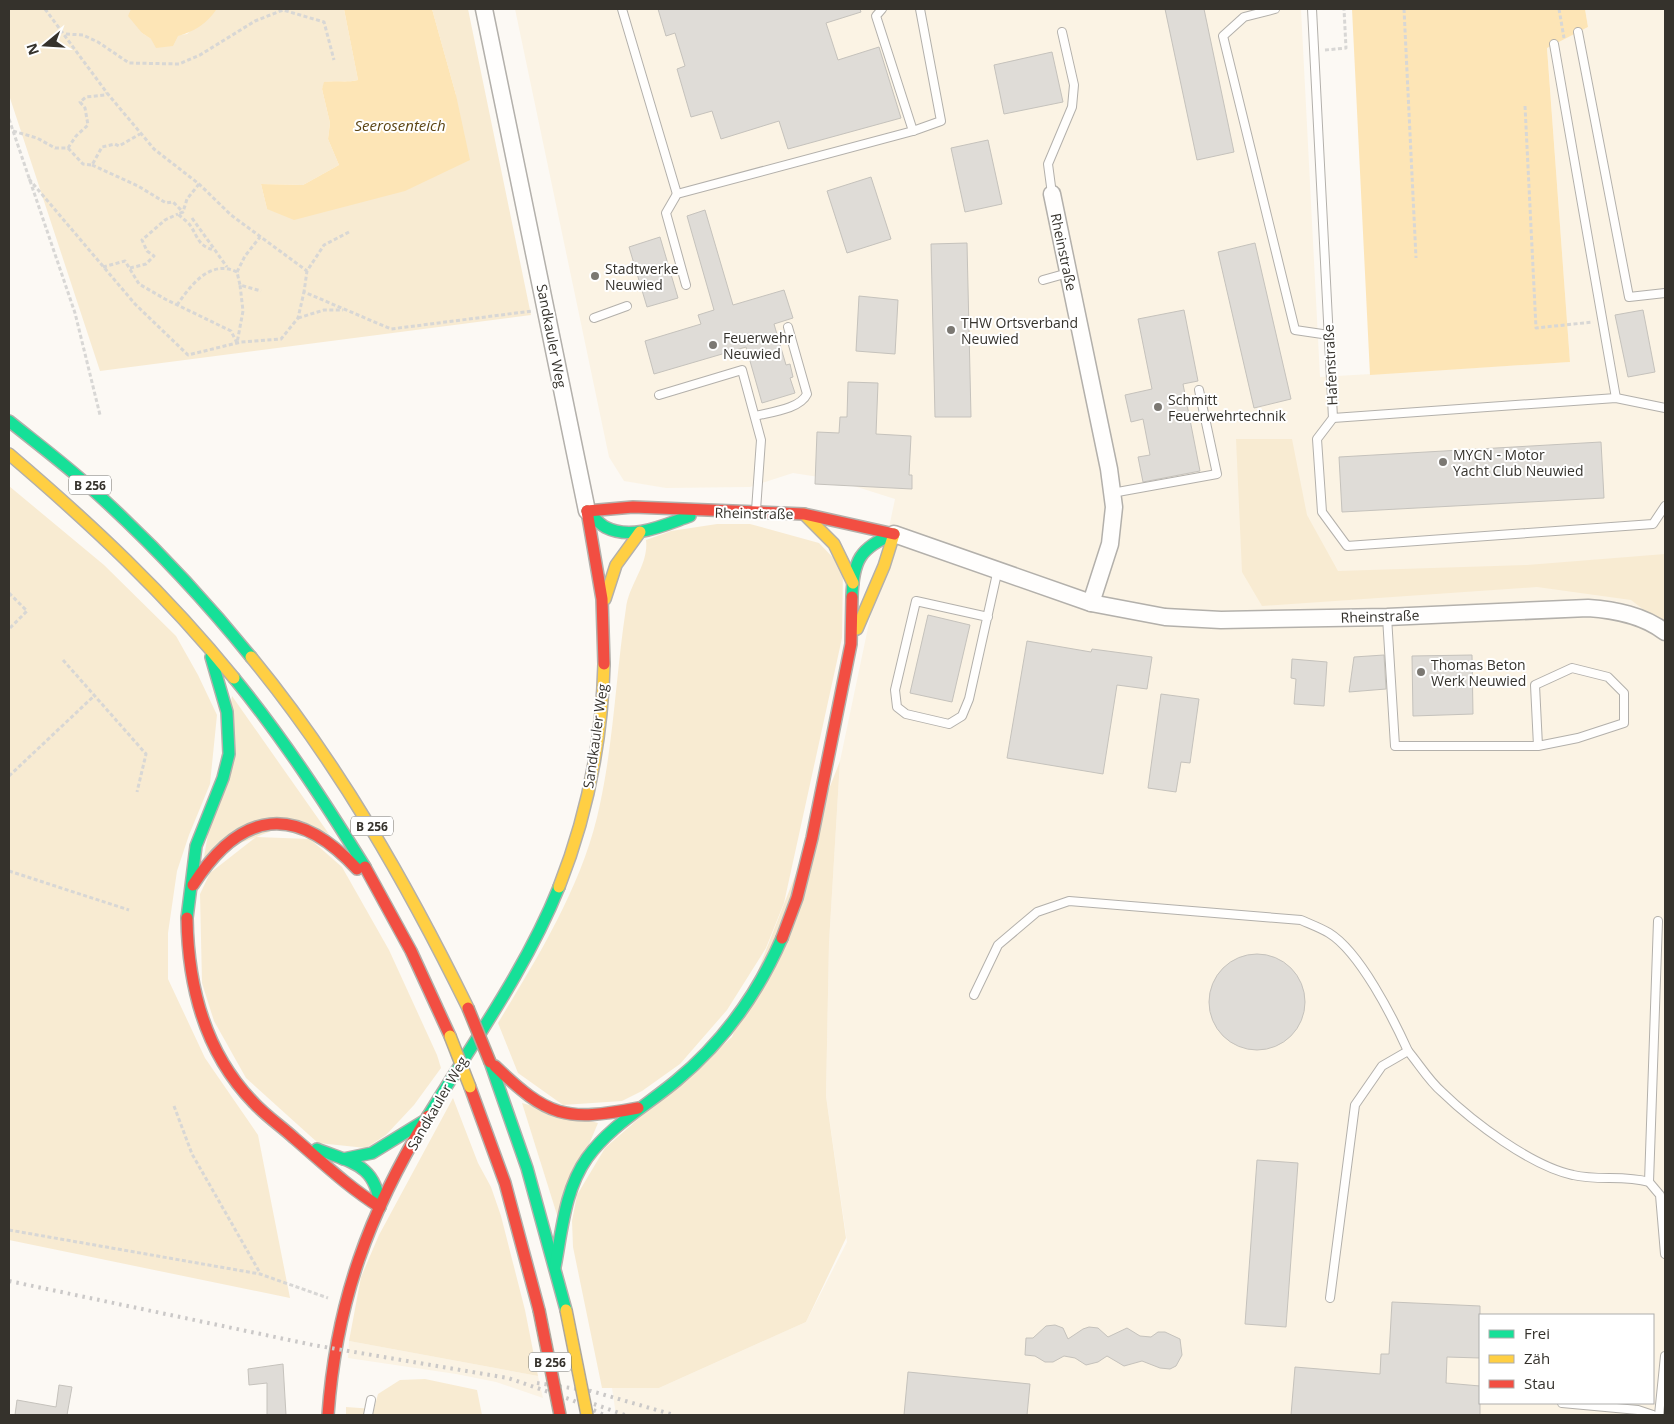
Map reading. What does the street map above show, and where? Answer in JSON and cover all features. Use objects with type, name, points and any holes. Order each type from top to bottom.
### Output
[{"type":"main road","name":"B 256","points":[[9,421],[86,483],[164,557],[253,657],[314,738],[368,818],[417,903],[468,1008],[490,1062],[526,1168],[555,1268],[566,1310],[586,1415]]},
{"type":"main road","name":"B 256","points":[[9,454],[62,497],[118,549],[207,645],[263,713],[319,789],[384,897],[419,967],[450,1036],[505,1183],[539,1310],[560,1415]]},
{"type":"main road","name":"Rheinstraße","points":[[588,511],[633,507],[703,512],[804,514],[894,534]]},
{"type":"main road","name":"Rheinstraße","points":[[588,511],[606,527],[622,532],[640,532],[703,512]]},
{"type":"main road","name":"Sandkauler Weg","points":[[328,1415],[332,1372],[345,1304],[360,1250],[424,1121],[530,947],[568,864],[582,819],[600,718],[603,673],[603,613],[588,511]]},
{"type":"main road","points":[[804,514],[821,528],[835,544],[846,562],[853,583]]},
{"type":"main road","points":[[603,613],[608,587],[616,565],[640,532]]},
{"type":"main road","points":[[555,1268],[567,1206],[579,1173],[599,1145],[638,1108],[675,1082],[707,1052],[738,1015],[773,956],[797,900],[803,875],[851,642],[853,583],[857,563],[872,542],[894,534]]},
{"type":"main road","points":[[851,642],[884,566],[894,534]]},
{"type":"main road","points":[[207,645],[229,718],[230,748],[226,768],[196,846],[186,917],[187,954],[195,997],[222,1062],[248,1096],[300,1142],[323,1166],[380,1207]]},
{"type":"main road","points":[[190,891],[202,869],[220,847],[250,829],[279,824],[296,826],[314,832],[329,842],[384,897]]},
{"type":"main road","points":[[490,1062],[529,1098],[559,1114],[576,1117],[594,1116],[638,1108]]},
{"type":"main road","points":[[343,1159],[372,1153],[424,1121]]},
{"type":"main road","points":[[300,1142],[343,1159],[365,1171],[376,1182],[380,1207]]},
{"type":"street","name":"Sandkauler Weg","points":[[484,9],[588,511]]},
{"type":"street","name":"Rheinstraße","points":[[1052,194],[1114,507],[1110,544],[1091,603]]},
{"type":"street","name":"Rheinstraße","points":[[894,534],[1091,603],[1165,616],[1221,620],[1387,617],[1588,608],[1614,610],[1638,617],[1665,632]]},
{"type":"lane","points":[[622,9],[677,194]]},
{"type":"lane","points":[[882,9],[876,16],[912,131]]},
{"type":"lane","points":[[686,285],[666,213],[677,194],[912,131],[941,120],[920,9]]},
{"type":"lane","points":[[1275,9],[1244,17],[1223,36],[1295,330],[1329,335]]},
{"type":"lane","name":"Hafenstraße","points":[[1312,9],[1333,418],[1616,398],[1665,408]]},
{"type":"lane","points":[[1052,194],[1048,164],[1072,107],[1074,86],[1062,32]]},
{"type":"lane","points":[[1578,32],[1629,297],[1665,292]]},
{"type":"lane","points":[[1554,44],[1616,398]]},
{"type":"lane","points":[[1043,280],[1068,273]]},
{"type":"lane","points":[[594,318],[627,306]]},
{"type":"lane","points":[[756,416],[801,402],[807,394],[788,327]]},
{"type":"lane","points":[[659,395],[742,370],[756,416],[761,456],[756,512]]},
{"type":"lane","points":[[1112,493],[1217,474],[1199,390]]},
{"type":"lane","points":[[1333,418],[1317,438],[1322,512],[1347,546],[1654,524],[1665,506]]},
{"type":"lane","points":[[988,617],[916,601],[895,690],[897,707],[906,714],[949,724],[962,716],[969,699],[988,617],[998,569]]},
{"type":"lane","points":[[1387,617],[1395,746],[1538,746],[1578,738],[1624,723],[1624,693],[1608,677],[1572,668],[1536,685],[1538,746]]},
{"type":"lane","points":[[974,995],[998,945],[1037,912],[1069,901],[1301,920],[1330,933],[1357,961],[1390,1012],[1408,1051],[1441,1092],[1494,1134],[1548,1169],[1575,1176],[1631,1177],[1649,1182],[1660,1195],[1665,1254]]},
{"type":"lane","points":[[1649,1182],[1658,921]]},
{"type":"lane","points":[[1330,1298],[1355,1105],[1382,1066],[1408,1051]]},
{"type":"lane","points":[[1659,1415],[1665,1356]]},
{"type":"lane","points":[[368,1415],[371,1400]]},
{"type":"lane","points":[[1573,1404],[1638,1410],[1653,1415]]},
{"type":"path","points":[[45,9],[107,93],[154,149],[199,184],[231,215],[307,271]]},
{"type":"path","points":[[1333,49],[1346,48],[1344,9]]},
{"type":"path","points":[[1404,9],[1416,258]]},
{"type":"path","points":[[65,34],[83,35],[98,42],[129,64],[179,64],[200,56],[254,21],[283,10],[324,22],[334,60]]},
{"type":"path","points":[[68,148],[76,136],[88,125],[85,108],[80,102],[86,97],[105,95],[107,93]]},
{"type":"path","points":[[1525,106],[1536,328],[1602,322]]},
{"type":"path","points":[[9,119],[75,313],[100,415]]},
{"type":"path","points":[[13,131],[37,138],[55,148],[68,148],[83,164],[92,165],[138,186],[166,203],[174,202],[183,212]]},
{"type":"path","points":[[92,165],[102,147],[115,144],[119,146],[140,134]]},
{"type":"path","points":[[29,179],[135,304],[188,354],[237,343],[281,339],[298,318],[307,271],[324,245],[349,232]]},
{"type":"path","points":[[130,268],[146,264],[154,256],[147,251],[142,240],[165,220],[183,212],[192,192],[199,184]]},
{"type":"path","points":[[178,214],[189,224],[204,248],[214,250]]},
{"type":"path","points":[[192,218],[227,267],[237,272]]},
{"type":"path","points":[[237,343],[243,311],[237,272],[245,256],[260,237]]},
{"type":"path","points":[[103,267],[125,261],[139,284],[231,331],[237,343]]},
{"type":"path","points":[[177,305],[199,279],[212,270],[227,267]]},
{"type":"path","points":[[240,285],[261,291]]},
{"type":"path","points":[[304,292],[391,328],[547,309]]},
{"type":"path","points":[[298,318],[324,310],[346,310]]},
{"type":"path","points":[[9,593],[27,611],[9,629]]},
{"type":"path","points":[[63,660],[146,754],[137,792]]},
{"type":"path","points":[[9,776],[95,695]]},
{"type":"path","points":[[9,871],[129,910]]},
{"type":"path","points":[[174,1106],[192,1154],[260,1274]]},
{"type":"path","points":[[9,1230],[260,1274],[345,1304]]},
{"type":"shaded area","points":[[9,9],[131,9],[142,33],[151,39],[187,34],[216,9],[344,9],[358,80],[325,82],[322,89],[330,123],[328,139],[339,165],[303,185],[261,184],[267,209],[456,95],[432,9],[468,9],[531,315],[100,371],[9,95]]},
{"type":"shaded area","points":[[515,9],[1301,9],[1320,377],[1570,362],[1547,47],[1588,27],[1585,9],[1665,9],[1665,1415],[616,1415],[612,1388],[659,1388],[806,1322],[847,1242],[826,1096],[829,943],[840,761],[895,499],[832,479],[793,473],[750,487],[666,488],[624,481],[609,457]]},
{"type":"shaded area","points":[[1236,439],[1292,439],[1307,515],[1338,571],[1527,565],[1665,554],[1665,626],[1631,600],[1537,587],[1262,606],[1242,572]]},
{"type":"shaded area","points":[[9,486],[104,565],[176,636],[198,675],[217,715],[210,784],[189,835],[177,871],[168,933],[168,979],[205,1058],[258,1135],[290,1298],[9,1240]]},
{"type":"shaded area","points":[[717,524],[750,524],[819,543],[843,568],[842,638],[784,903],[766,948],[727,1010],[680,1064],[642,1091],[622,1101],[563,1105],[518,1073],[498,1023],[544,945],[572,890],[593,833],[609,755],[626,608],[645,557],[646,540],[671,531]]},
{"type":"shaded area","points":[[232,696],[329,834],[300,820],[204,857]]},
{"type":"shaded area","points":[[840,761],[829,943],[826,1096],[846,1238],[806,1322],[659,1388],[602,1388],[573,1247],[572,1221],[577,1195],[605,1148],[732,1037]]},
{"type":"shaded area","points":[[256,837],[310,839],[342,867],[389,950],[437,1055],[441,1068],[414,1105],[386,1135],[366,1148],[318,1143],[246,1078],[214,1021],[202,983],[200,894],[210,873]]},
{"type":"shaded area","points":[[453,1098],[478,1163],[491,1187],[501,1216],[525,1310],[538,1376],[349,1341],[361,1277],[379,1235]]},
{"type":"shaded area","points":[[522,1103],[598,1123],[558,1218]]},
{"type":"shaded area","points":[[349,1341],[538,1376],[543,1398],[496,1382],[348,1358]]},
{"type":"shaded area","points":[[425,1379],[477,1390],[482,1415],[346,1415],[346,1407],[374,1409],[378,1394],[400,1380]]},
{"type":"water","points":[[131,9],[216,10],[200,26],[178,36],[173,46],[156,48],[151,39],[142,33],[128,16]]},
{"type":"water","name":"Seerosenteich","points":[[344,9],[432,9],[456,95],[470,160],[405,191],[294,220],[267,209],[261,184],[303,185],[339,165],[328,139],[330,123],[322,89],[324,82],[358,80]]},
{"type":"water","points":[[1352,9],[1585,9],[1588,27],[1547,48],[1570,362],[1370,375]]},
{"type":"building","points":[[658,9],[860,9],[861,12],[826,23],[838,60],[879,47],[901,118],[788,149],[779,121],[721,139],[712,111],[691,117],[677,69],[685,66],[675,33],[666,36]]},
{"type":"building","points":[[1165,9],[1204,9],[1234,152],[1197,160]]},
{"type":"building","points":[[1052,52],[1063,102],[1004,114],[994,65]]},
{"type":"building","points":[[988,140],[1002,204],[965,212],[951,148]]},
{"type":"building","points":[[871,177],[891,239],[847,253],[827,191]]},
{"type":"building","name":"Feuerwehr Neuwied","points":[[705,210],[733,305],[784,290],[793,318],[774,324],[786,365],[790,364],[793,377],[790,378],[795,393],[762,403],[746,347],[654,374],[645,341],[701,324],[698,315],[714,310],[687,216]]},
{"type":"building","points":[[660,237],[678,298],[647,307],[629,247]]},
{"type":"building","name":"THW Ortsverband Neuwied","points":[[967,243],[971,417],[935,417],[931,244]]},
{"type":"building","points":[[1255,243],[1291,399],[1254,408],[1218,252]]},
{"type":"building","points":[[859,296],[898,300],[895,354],[856,351]]},
{"type":"building","name":"Schmitt Feuerwehrtechnik","points":[[1184,310],[1198,381],[1183,384],[1200,471],[1143,482],[1138,457],[1150,455],[1143,419],[1131,422],[1125,395],[1152,389],[1138,319]]},
{"type":"building","points":[[1643,310],[1655,372],[1628,377],[1615,315]]},
{"type":"building","points":[[848,382],[878,383],[876,434],[911,436],[909,475],[912,475],[912,489],[815,484],[817,432],[839,433],[840,417],[847,417]]},
{"type":"building","points":[[1601,442],[1604,498],[1342,512],[1339,457]]},
{"type":"building","points":[[928,615],[970,625],[952,702],[910,693]]},
{"type":"building","points":[[1027,641],[1091,652],[1092,649],[1152,657],[1147,689],[1117,685],[1103,774],[1007,758]]},
{"type":"building","points":[[1384,655],[1386,689],[1349,692],[1354,657]]},
{"type":"building","points":[[1472,655],[1473,714],[1413,716],[1412,656]]},
{"type":"building","points":[[1292,659],[1327,662],[1324,706],[1294,704],[1296,679],[1291,678]]},
{"type":"building","points":[[1161,694],[1199,699],[1190,763],[1181,762],[1176,792],[1148,788]]},
{"type":"building","points":[[1257,954],[1275,958],[1291,968],[1301,984],[1305,1002],[1301,1020],[1291,1036],[1275,1046],[1257,1050],[1239,1046],[1223,1036],[1213,1020],[1209,1002],[1213,984],[1223,968],[1239,958]]},
{"type":"building","points":[[1257,1160],[1298,1163],[1286,1327],[1245,1324]]},
{"type":"building","points":[[1392,1302],[1480,1306],[1479,1358],[1447,1357],[1446,1383],[1479,1386],[1480,1415],[1291,1415],[1295,1367],[1380,1374],[1381,1354],[1389,1354]]},
{"type":"building","points":[[1055,1325],[1063,1328],[1068,1339],[1089,1327],[1098,1328],[1108,1337],[1127,1328],[1140,1336],[1151,1337],[1158,1332],[1165,1332],[1180,1339],[1182,1355],[1176,1366],[1170,1369],[1160,1368],[1142,1361],[1124,1366],[1107,1356],[1098,1362],[1086,1365],[1075,1358],[1064,1356],[1053,1362],[1045,1362],[1035,1356],[1025,1355],[1026,1338],[1033,1338],[1046,1326]]},
{"type":"building","points":[[283,1364],[286,1415],[267,1415],[267,1383],[249,1385],[248,1369]]},
{"type":"building","points":[[908,1372],[1030,1384],[1027,1415],[904,1415]]},
{"type":"building","points":[[59,1385],[72,1387],[67,1415],[15,1415],[17,1400],[56,1407]]},
{"type":"railway","points":[[9,1281],[313,1345],[508,1378],[572,1400],[604,1415]]},
{"type":"railway","points":[[537,1383],[591,1391],[674,1415]]},
{"type":"railway","points":[[594,1404],[625,1415]]},
{"type":"traffic: fast","points":[[9,421],[74,473],[128,522],[192,588],[251,657]]},
{"type":"traffic: fast","points":[[587,511],[605,527],[615,531],[626,532],[648,530],[690,516]]},
{"type":"traffic: fast","points":[[852,597],[854,574],[861,557],[873,544],[894,534]]},
{"type":"traffic: fast","points":[[187,918],[196,846],[223,778],[229,754],[227,712],[211,657]]},
{"type":"traffic: fast","points":[[234,678],[302,770],[365,867]]},
{"type":"traffic: fast","points":[[428,1116],[515,976],[546,917],[559,887]]},
{"type":"traffic: fast","points":[[555,1267],[569,1196],[587,1158],[617,1126],[676,1081],[709,1050],[750,997],[782,938]]},
{"type":"traffic: fast","points":[[490,1062],[527,1168],[566,1310]]},
{"type":"traffic: fast","points":[[343,1159],[372,1153],[424,1121]]},
{"type":"traffic: fast","points":[[317,1149],[351,1162],[368,1173],[378,1193],[380,1207]]},
{"type":"traffic: slow","points":[[9,454],[69,506],[127,561],[182,618],[234,678]]},
{"type":"traffic: slow","points":[[804,514],[834,544],[853,583]]},
{"type":"traffic: slow","points":[[605,599],[616,565],[640,532]]},
{"type":"traffic: slow","points":[[857,629],[884,566],[894,534]]},
{"type":"traffic: slow","points":[[251,657],[313,740],[370,826],[421,916],[468,1008]]},
{"type":"traffic: slow","points":[[559,887],[578,833],[591,778],[600,721],[604,664]]},
{"type":"traffic: slow","points":[[450,1036],[470,1087]]},
{"type":"traffic: slow","points":[[566,1310],[587,1415]]},
{"type":"traffic: jam","points":[[587,511],[633,507],[804,514],[894,534]]},
{"type":"traffic: jam","points":[[587,511],[602,599],[604,664]]},
{"type":"traffic: jam","points":[[782,938],[797,898],[812,838],[851,644],[852,597]]},
{"type":"traffic: jam","points":[[193,885],[211,860],[230,842],[250,830],[270,824],[291,825],[312,833],[334,848],[357,869]]},
{"type":"traffic: jam","points":[[365,867],[411,951],[450,1036]]},
{"type":"traffic: jam","points":[[187,918],[191,969],[196,993],[203,1017],[223,1063],[237,1083],[263,1112],[346,1183],[380,1207]]},
{"type":"traffic: jam","points":[[468,1008],[490,1062]]},
{"type":"traffic: jam","points":[[495,1066],[529,1096],[559,1111],[592,1115],[638,1108]]},
{"type":"traffic: jam","points":[[470,1087],[505,1183],[539,1310]]},
{"type":"traffic: jam","points":[[328,1415],[332,1374],[339,1334],[359,1260],[389,1188],[428,1116]]},
{"type":"traffic: jam","points":[[539,1310],[560,1415]]},
{"type":"place","name":"Stadtwerke Neuwied","points":[[595,276]]},
{"type":"place","name":"THW Ortsverband Neuwied","points":[[951,330]]},
{"type":"place","name":"Feuerwehr Neuwied","points":[[713,345]]},
{"type":"place","name":"Schmitt Feuerwehrtechnik","points":[[1158,407]]},
{"type":"place","name":"MYCN - Motor Yacht Club Neuwied","points":[[1443,462]]},
{"type":"place","name":"Thomas Beton Werk Neuwied","points":[[1421,672]]}]
